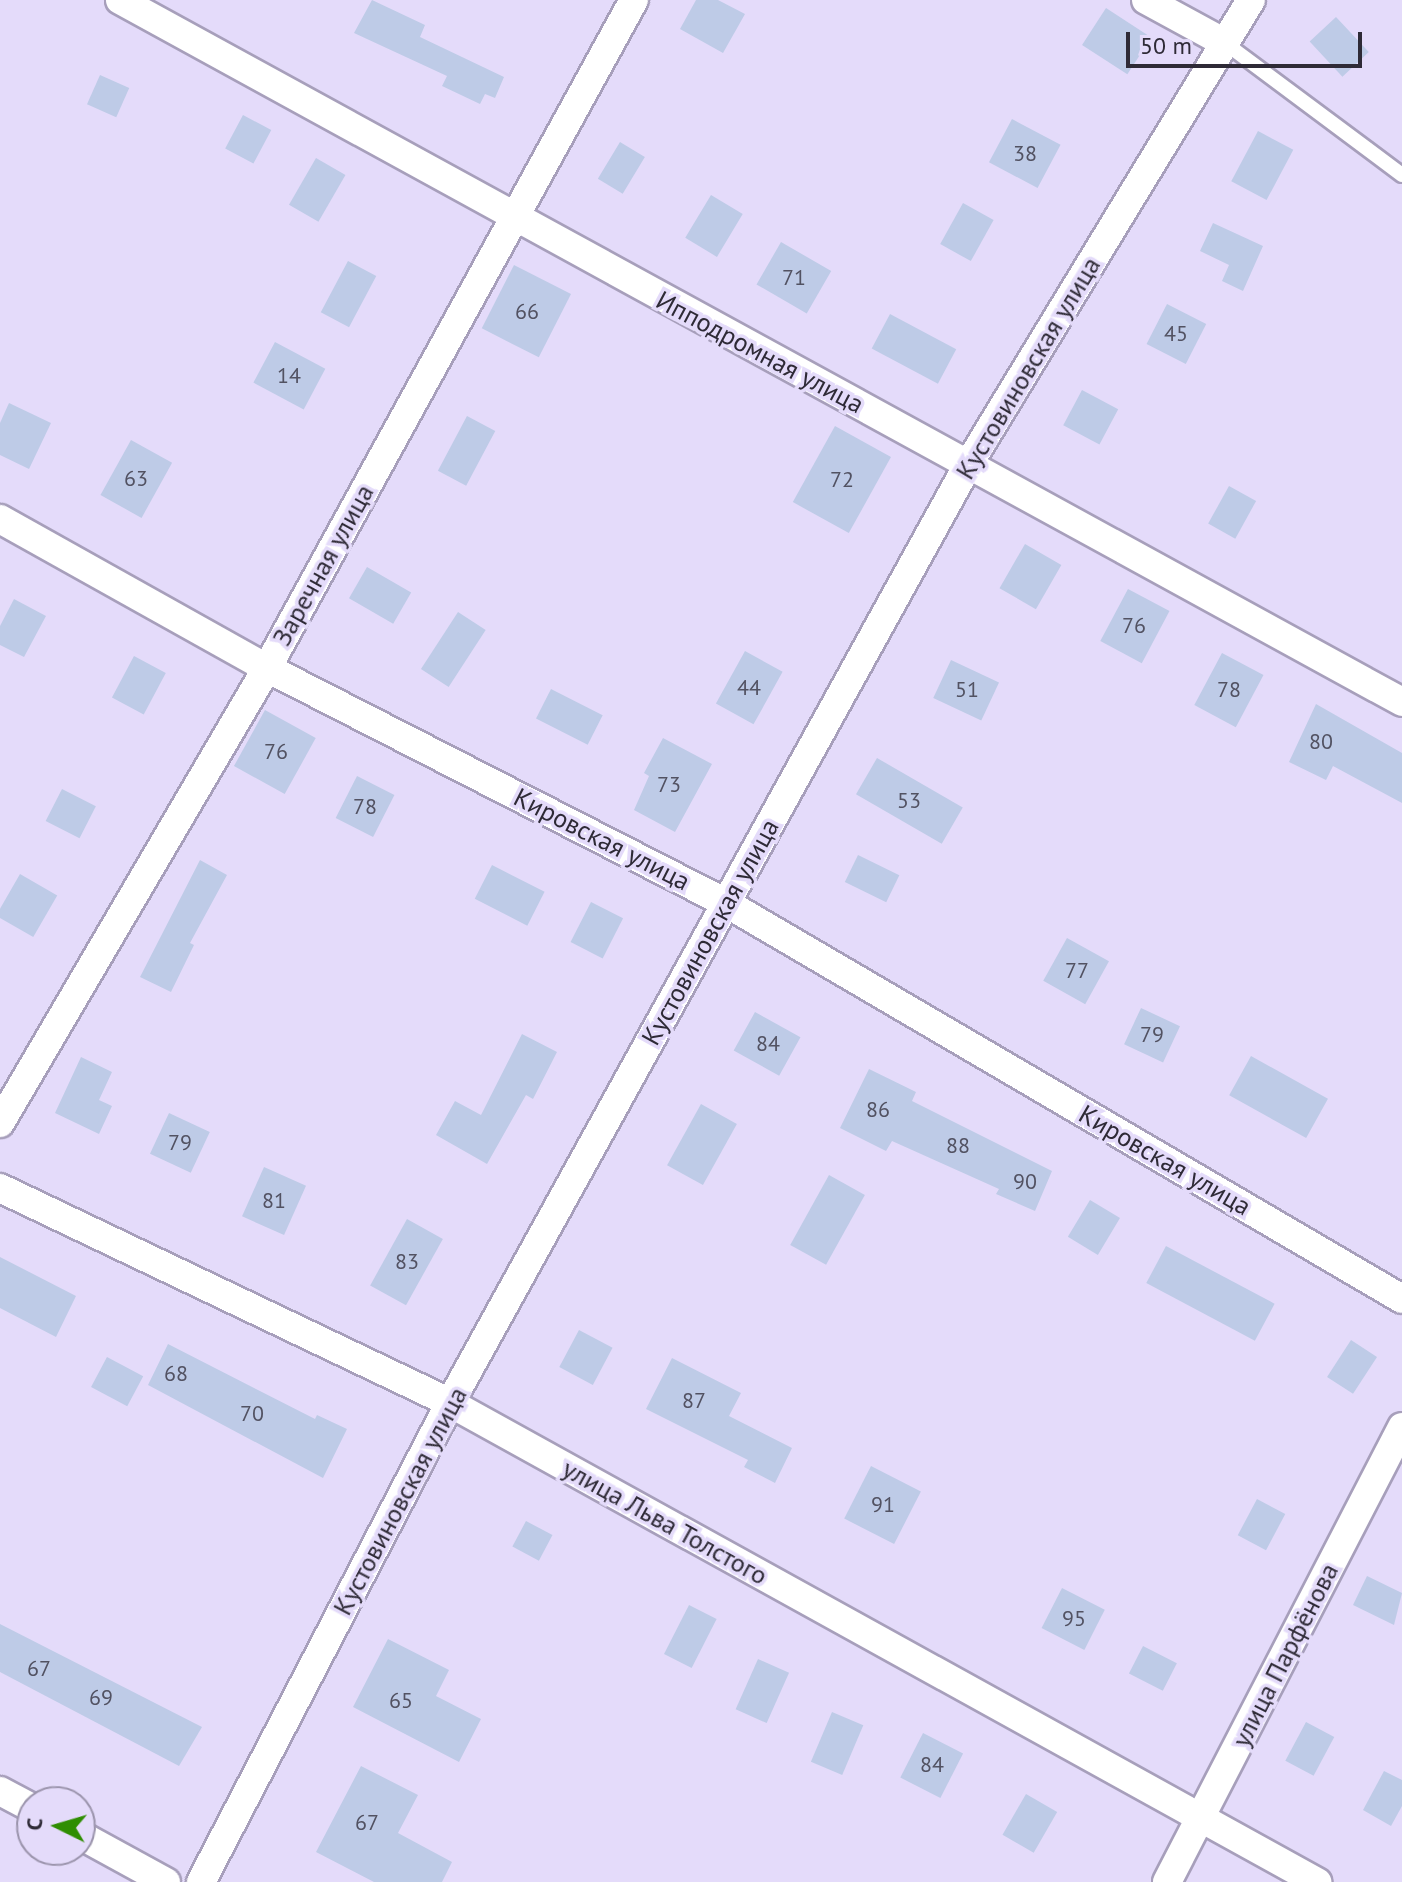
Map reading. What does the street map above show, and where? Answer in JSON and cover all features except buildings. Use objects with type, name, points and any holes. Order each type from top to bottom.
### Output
[{"type":"street","name":"Ипподромная улица","points":[[120,0],[513,218],[1402,702]]},
{"type":"street","name":"Заречная улица","points":[[0,1123],[267,668],[634,0]]},
{"type":"street","points":[[1146,0],[1225,43]]},
{"type":"street","name":"Кустовиновская улица","points":[[201,1882],[450,1403],[968,465],[1251,0]]},
{"type":"street","name":"Кировская улица","points":[[0,519],[267,668],[726,903],[1402,1299]]},
{"type":"street","name":"улица Льва Толстого","points":[[0,1188],[450,1403],[1317,1882]]},
{"type":"street","name":"улица Парфёнова","points":[[1167,1882],[1402,1427]]},
{"type":"street","points":[[96,1844],[166,1882]]},
{"type":"lane","points":[[1225,43],[1402,175]]}]
